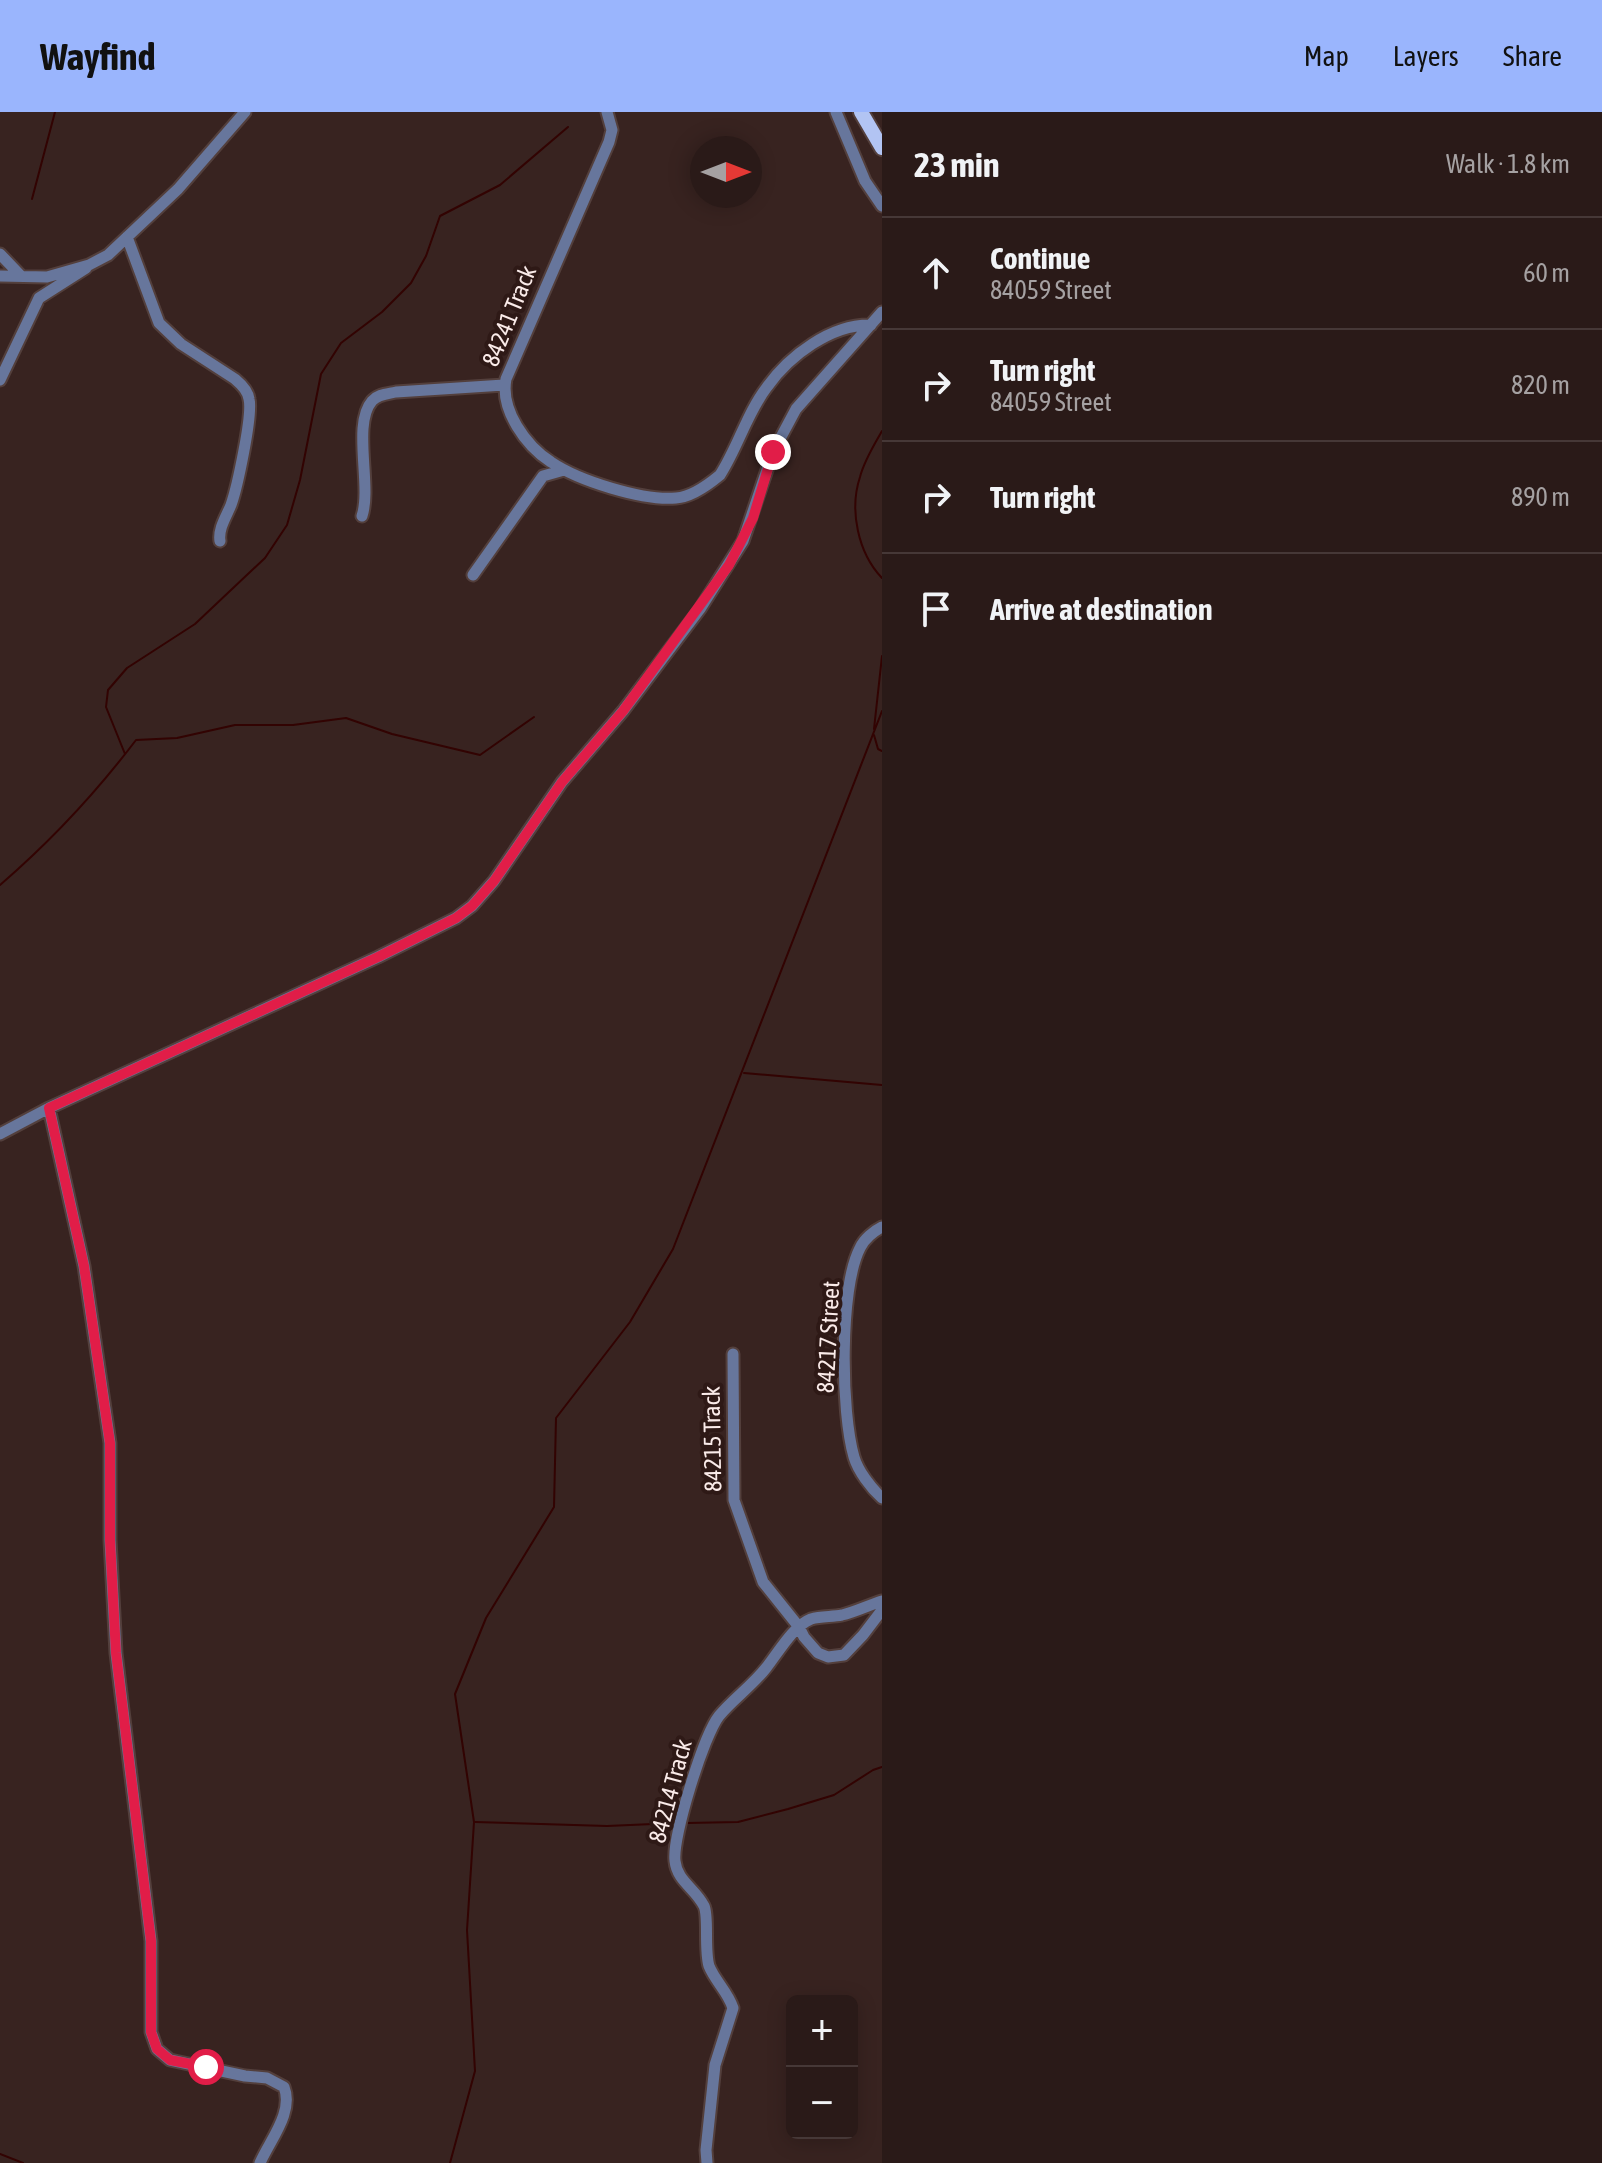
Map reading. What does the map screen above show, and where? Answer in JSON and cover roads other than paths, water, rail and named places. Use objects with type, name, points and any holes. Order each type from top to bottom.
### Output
[{"type":"main road","points":[[861,112],[882,148]]},
{"type":"street","points":[[0,276],[47,277],[89,265],[108,255],[178,189],[245,112]]},
{"type":"street","name":"84241 Track","points":[[607,112],[612,130],[609,142],[504,385],[512,417],[528,444],[550,462],[631,493],[680,498],[720,475],[766,387],[792,359],[821,339],[857,325],[871,325]]},
{"type":"street","points":[[836,112],[865,181],[882,206]]},
{"type":"street","points":[[127,237],[159,323],[181,344],[235,379],[250,400],[250,421],[235,492],[220,532],[220,541]]},
{"type":"street","points":[[0,254],[22,277]]},
{"type":"street","points":[[0,380],[39,298],[89,265]]},
{"type":"street","points":[[0,1134],[49,1108],[378,957],[456,918],[472,906],[494,881],[562,782],[623,711],[700,609],[743,541],[773,452],[796,409],[882,312]]},
{"type":"street","points":[[362,516],[367,501],[363,435],[371,401],[380,395],[396,392],[504,385]]},
{"type":"street","points":[[473,575],[543,476],[568,470]]},
{"type":"street","points":[[49,1108],[84,1266],[110,1443],[110,1540],[116,1653],[151,1941],[151,2032],[157,2049],[170,2060],[267,2078],[284,2087],[288,2097],[285,2112],[260,2163]]},
{"type":"street","name":"84217 Street","points":[[882,1227],[860,1246],[855,1263],[844,1366],[845,1398],[854,1459],[882,1498]]},
{"type":"street","name":"84215 Track","points":[[733,1354],[734,1500],[763,1582],[818,1653],[836,1657],[844,1655],[882,1610]]},
{"type":"street","points":[[799,1627],[811,1619],[843,1615],[882,1601]]},
{"type":"street","name":"84214 Track","points":[[707,2163],[715,2065],[733,2008],[709,1966],[704,1905],[677,1871],[674,1856],[677,1831],[711,1728],[799,1627]]},
{"type":"waterway","points":[[32,199],[55,112]]},
{"type":"waterway","points":[[125,754],[106,707],[108,690],[127,668],[195,624],[265,558],[287,525],[300,480],[321,374],[341,343],[382,312],[411,283],[426,256],[440,216],[500,185],[568,127]]},
{"type":"waterway","points":[[882,431],[862,471],[855,503],[862,544],[882,578]]},
{"type":"waterway","points":[[874,729],[882,656]]},
{"type":"waterway","points":[[450,2163],[475,2071],[467,1930],[474,1822],[455,1694],[486,1618],[554,1507],[556,1418],[630,1322],[673,1249],[882,711]]},
{"type":"waterway","points":[[0,885],[72,816],[136,740],[177,738],[235,725],[293,725],[346,718],[392,734],[480,755],[534,717]]},
{"type":"waterway","points":[[874,735],[878,749],[882,751]]},
{"type":"waterway","points":[[744,1073],[882,1085]]},
{"type":"waterway","points":[[687,1823],[738,1822],[788,1809],[834,1795],[882,1767]]},
{"type":"waterway","points":[[475,1822],[607,1826],[676,1823]]},
{"type":"waterway","points":[[0,2154],[23,2163]]}]
